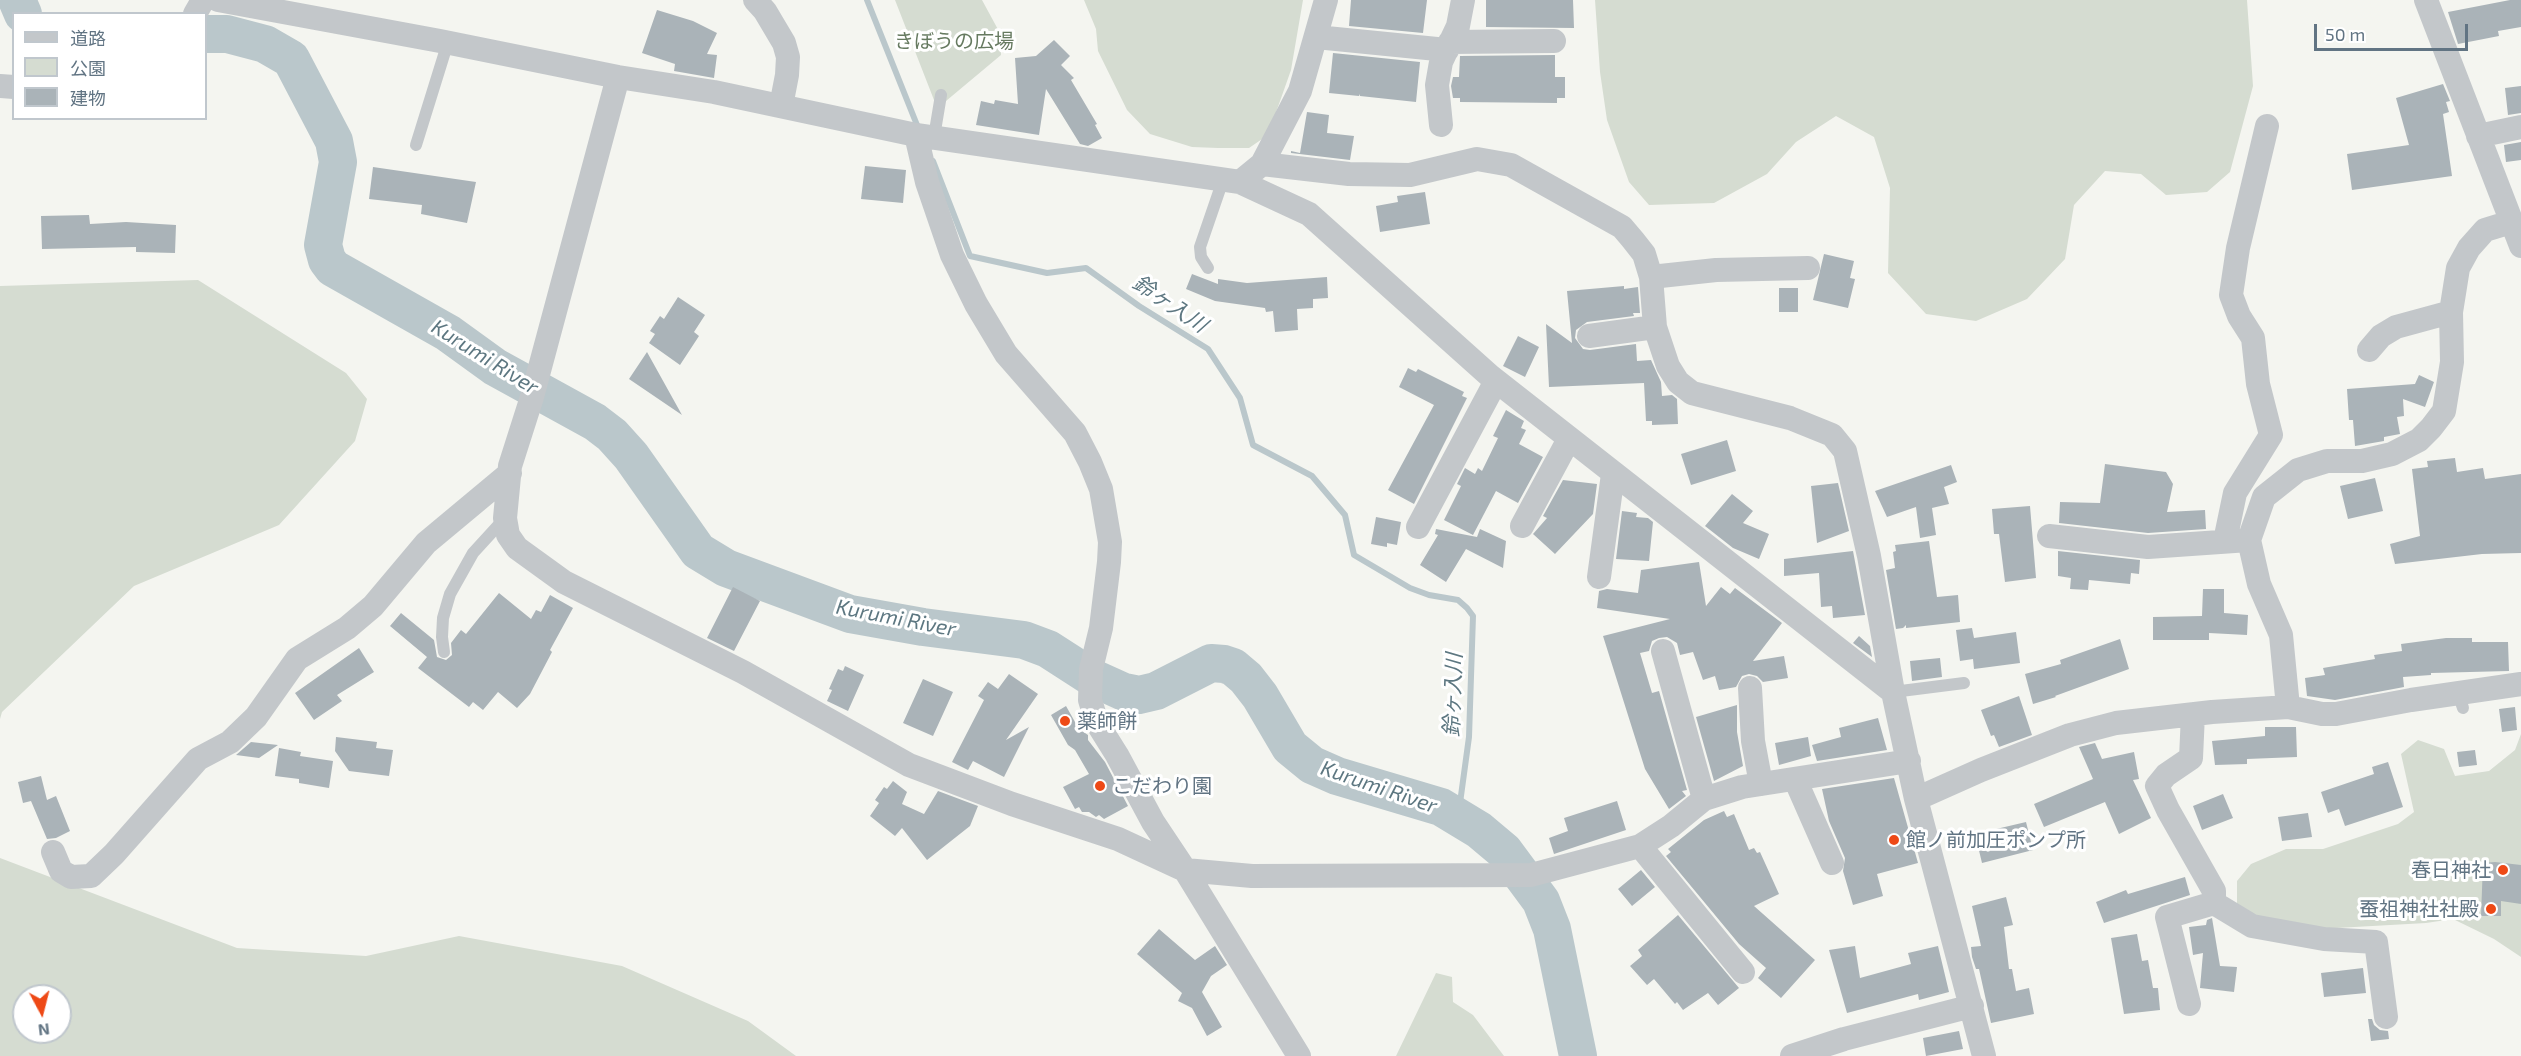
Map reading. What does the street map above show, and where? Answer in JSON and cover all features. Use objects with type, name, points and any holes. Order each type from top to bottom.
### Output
[{"type":"street","points":[[218,0],[781,106],[925,136],[1231,181],[1309,214],[1496,381],[1893,692]]},
{"type":"street","points":[[755,0],[765,11],[784,43],[788,57],[781,106]]},
{"type":"street","points":[[1231,181],[1262,164],[1300,91],[1326,0]]},
{"type":"street","points":[[1441,125],[1437,85],[1441,62],[1458,26],[1463,0]]},
{"type":"street","points":[[2434,1],[2478,136],[2521,246]]},
{"type":"street","points":[[1316,37],[1448,46],[1554,41]]},
{"type":"street","points":[[618,77],[510,473],[506,518],[508,536],[518,548],[564,582],[743,672],[909,765],[1012,804],[1118,839],[1185,870],[1252,876],[1500,876],[1532,875],[1640,846],[1671,826],[1704,799],[1742,787],[1909,761]]},
{"type":"street","points":[[2267,126],[2238,248],[2231,295],[2239,316],[2253,338],[2258,384],[2271,435],[2235,493],[2237,541],[2281,635],[2288,707]]},
{"type":"street","points":[[2478,136],[2521,127]]},
{"type":"street","points":[[925,136],[927,182],[952,255],[976,304],[1006,354],[1075,433],[1101,489],[1109,532],[1109,562],[1101,628],[1091,669],[1090,700],[1097,723],[1153,822],[1299,1056]]},
{"type":"street","points":[[1262,164],[1349,174],[1410,175],[1477,159],[1510,165],[1622,227],[1644,254],[1651,277],[1655,327],[1668,366],[1678,382],[1692,393],[1790,418],[1832,435],[1845,451],[1869,555],[1893,692],[1916,799],[1984,1056]]},
{"type":"street","points":[[2237,541],[2264,497],[2298,470],[2327,461],[2362,461],[2392,454],[2419,440],[2431,428],[2444,411],[2452,362],[2451,312],[2458,268],[2469,248],[2485,230],[2511,222]]},
{"type":"street","points":[[1651,277],[1716,270],[1808,268]]},
{"type":"street","points":[[2369,350],[2381,336],[2396,327],[2451,312]]},
{"type":"street","points":[[1589,336],[1655,327]]},
{"type":"street","points":[[1418,527],[1496,381]]},
{"type":"street","points":[[1522,526],[1569,439]]},
{"type":"street","points":[[53,852],[61,871],[71,877],[91,876],[114,854],[198,759],[230,742],[256,717],[297,659],[347,628],[373,606],[426,543],[510,473]]},
{"type":"street","points":[[1599,577],[1613,474]]},
{"type":"street","points":[[2049,536],[2148,547],[2237,541]]},
{"type":"street","points":[[1663,651],[1704,799]]},
{"type":"street","points":[[1916,799],[1981,770],[2070,735],[2116,723],[2193,714],[2288,707],[2322,714],[2336,714],[2411,700],[2461,701],[2521,684]]},
{"type":"street","points":[[1750,688],[1753,741],[1761,784]]},
{"type":"street","points":[[2193,714],[2191,758],[2166,775],[2157,786],[2214,891],[2214,903]]},
{"type":"street","points":[[1795,779],[1832,863]]},
{"type":"street","points":[[1640,846],[1743,972]]},
{"type":"street","points":[[2189,1004],[2167,917],[2214,903],[2252,926],[2324,939],[2376,942],[2386,1017]]},
{"type":"street","points":[[1792,1056],[1844,1039],[1972,1006]]},
{"type":"lane","points":[[416,145],[448,42]]},
{"type":"lane","points":[[925,136],[941,95]]},
{"type":"lane","points":[[1208,268],[1201,257],[1200,247],[1231,181]]},
{"type":"lane","points":[[444,652],[443,618],[450,594],[472,553],[506,518]]},
{"type":"lane","points":[[1893,692],[1964,683]]},
{"type":"green space","name":"きぼうの広場","points":[[895,0],[982,0],[1001,35],[1001,55],[946,101],[934,100]]},
{"type":"green space","points":[[1084,0],[1303,0],[1291,70],[1268,135],[1249,148],[1218,148],[1192,147],[1150,134],[1127,110],[1098,51],[1096,29]]},
{"type":"green space","points":[[1595,0],[2247,0],[2253,86],[2230,172],[2207,192],[2166,195],[2141,174],[2105,171],[2074,205],[2065,259],[2027,299],[1976,321],[1926,314],[1888,273],[1890,188],[1874,137],[1836,116],[1796,142],[1767,174],[1714,203],[1649,205],[1629,182],[1607,120],[1600,72]]},
{"type":"green space","points":[[198,280],[346,373],[367,399],[355,441],[279,525],[134,586],[2,712],[0,719],[0,286]]},
{"type":"green space","points":[[2521,734],[2521,957],[2494,939],[2453,919],[2426,923],[2283,931],[2237,911],[2237,881],[2251,864],[2286,849],[2323,849],[2398,824],[2414,812],[2401,754],[2418,740],[2444,749],[2455,776],[2489,771],[2515,750]]},
{"type":"green space","points":[[0,858],[237,948],[366,956],[459,936],[622,966],[748,1021],[796,1056],[0,1056]]},
{"type":"green space","points":[[1436,973],[1452,977],[1453,1002],[1473,1015],[1504,1056],[1396,1056]]},
{"type":"building","points":[[1351,0],[1427,0],[1423,33],[1349,26]]},
{"type":"building","points":[[1486,0],[1573,0],[1574,28],[1486,27]]},
{"type":"building","points":[[2521,0],[2521,27],[2498,31],[2499,36],[2458,44],[2448,12]]},
{"type":"building","points":[[657,10],[693,21],[717,33],[707,54],[717,55],[714,78],[674,71],[675,64],[642,53]]},
{"type":"building","points":[[1054,40],[1070,56],[1061,65],[1074,78],[1071,80],[1097,124],[1095,125],[1102,138],[1088,146],[1080,144],[1046,89],[1039,135],[976,125],[981,101],[994,104],[995,100],[1018,104],[1015,58],[1036,56]]},
{"type":"building","points":[[1333,53],[1420,62],[1416,102],[1360,96],[1360,94],[1359,96],[1329,93]]},
{"type":"building","points":[[1555,55],[1555,77],[1565,77],[1565,98],[1557,98],[1557,103],[1460,102],[1460,98],[1453,98],[1451,86],[1453,77],[1459,77],[1460,56]]},
{"type":"building","points":[[2443,84],[2450,101],[2446,102],[2449,112],[2443,114],[2452,176],[2352,190],[2347,154],[2409,145],[2396,98]]},
{"type":"building","points":[[2521,86],[2521,113],[2508,115],[2505,88]]},
{"type":"building","points":[[1307,112],[1329,115],[1327,133],[1354,136],[1350,160],[1291,153],[1291,151],[1300,153]]},
{"type":"building","points":[[2521,142],[2521,160],[2506,162],[2504,145]]},
{"type":"building","points":[[865,166],[906,170],[903,203],[861,199]]},
{"type":"building","points":[[373,167],[476,182],[467,223],[421,214],[422,205],[369,199]]},
{"type":"building","points":[[1425,192],[1430,224],[1380,232],[1376,206],[1398,202],[1397,196]]},
{"type":"building","points":[[89,215],[90,224],[126,222],[176,225],[175,253],[136,252],[136,247],[42,249],[41,216]]},
{"type":"building","points":[[1824,254],[1854,261],[1850,278],[1855,279],[1848,308],[1813,300]]},
{"type":"building","points":[[1192,274],[1218,284],[1218,279],[1247,283],[1327,277],[1328,298],[1313,299],[1313,308],[1297,309],[1298,330],[1275,332],[1273,311],[1266,312],[1265,308],[1215,301],[1186,289]]},
{"type":"building","points":[[1624,286],[1624,289],[1638,287],[1640,313],[1633,313],[1634,316],[1587,322],[1576,330],[1575,338],[1583,349],[1590,350],[1636,344],[1637,361],[1651,360],[1661,382],[1662,396],[1672,395],[1677,399],[1678,424],[1652,425],[1652,421],[1646,421],[1644,383],[1549,387],[1546,324],[1572,343],[1567,291]]},
{"type":"building","points":[[1779,288],[1798,288],[1798,312],[1779,312]]},
{"type":"building","points":[[678,297],[705,315],[694,332],[699,336],[680,365],[649,343],[655,334],[650,331],[660,316],[664,319]]},
{"type":"building","points":[[1518,336],[1539,347],[1525,377],[1503,366]]},
{"type":"building","points":[[647,352],[682,415],[629,379]]},
{"type":"building","points":[[1408,368],[1416,372],[1418,369],[1464,392],[1462,396],[1467,398],[1414,504],[1388,490],[1434,405],[1399,387]]},
{"type":"building","points":[[2419,375],[2434,382],[2425,407],[2403,399],[2404,416],[2397,417],[2400,434],[2384,437],[2384,441],[2355,446],[2353,420],[2349,420],[2347,389],[2415,384]]},
{"type":"building","points":[[1506,410],[1524,421],[1521,428],[1526,430],[1519,444],[1543,457],[1518,503],[1496,491],[1473,535],[1444,520],[1461,486],[1457,484],[1465,468],[1475,474],[1478,468],[1482,471],[1498,438],[1493,436]]},
{"type":"building","points":[[1727,440],[1736,471],[1691,485],[1681,454]]},
{"type":"building","points":[[2455,458],[2457,472],[2483,468],[2485,479],[2521,474],[2521,553],[2482,554],[2395,564],[2390,544],[2420,536],[2412,469],[2428,467],[2427,461]]},
{"type":"building","points":[[2105,464],[2166,472],[2173,484],[2167,512],[2205,510],[2206,529],[2148,533],[2059,523],[2060,502],[2100,503]]},
{"type":"building","points":[[1951,465],[1957,482],[1944,487],[1949,504],[1932,508],[1936,535],[1920,538],[1916,507],[1887,517],[1875,491]]},
{"type":"building","points":[[2375,478],[2383,511],[2348,519],[2340,486]]},
{"type":"building","points":[[1563,480],[1597,484],[1593,514],[1555,554],[1533,534],[1547,518],[1543,516]]},
{"type":"building","points":[[1838,483],[1849,531],[1817,543],[1811,486]]},
{"type":"building","points":[[1732,494],[1753,511],[1743,523],[1769,534],[1759,559],[1733,548],[1705,526]]},
{"type":"building","points":[[2030,506],[2036,578],[2005,582],[1999,534],[1994,534],[1992,509]]},
{"type":"building","points":[[1622,511],[1637,513],[1636,517],[1648,518],[1653,522],[1649,561],[1616,559]]},
{"type":"building","points":[[1376,517],[1401,522],[1397,545],[1387,543],[1387,547],[1371,544]]},
{"type":"building","points":[[1436,529],[1477,537],[1480,529],[1506,541],[1503,568],[1466,549],[1446,582],[1420,565],[1438,535],[1435,534]]},
{"type":"building","points":[[1929,541],[1937,597],[1958,595],[1960,622],[1906,628],[1906,625],[1896,629],[1886,570],[1895,568],[1893,552],[1896,551],[1895,545]]},
{"type":"building","points":[[1853,551],[1865,615],[1833,618],[1832,606],[1821,607],[1819,573],[1784,576],[1784,559]]},
{"type":"building","points":[[2058,551],[2140,560],[2139,574],[2131,573],[2130,584],[2089,580],[2088,590],[2070,589],[2071,578],[2058,576]]},
{"type":"building","points":[[1699,562],[1706,606],[1721,587],[1730,594],[1735,588],[1782,623],[1753,661],[1784,656],[1788,678],[1763,682],[1757,676],[1749,674],[1742,676],[1736,687],[1719,690],[1715,676],[1703,680],[1693,652],[1680,655],[1677,643],[1667,637],[1652,641],[1649,651],[1640,653],[1652,693],[1659,691],[1687,790],[1682,791],[1686,796],[1669,809],[1645,769],[1603,636],[1670,619],[1597,608],[1599,591],[1607,589],[1638,593],[1641,570]]},
{"type":"building","points":[[733,587],[760,601],[734,651],[707,638]]},
{"type":"building","points":[[2203,589],[2224,589],[2224,613],[2248,615],[2247,635],[2209,633],[2209,640],[2153,640],[2153,617],[2202,616]]},
{"type":"building","points":[[499,593],[531,619],[536,610],[541,612],[550,595],[573,608],[530,694],[517,708],[498,692],[483,710],[473,702],[469,707],[418,668],[427,657],[390,626],[401,613],[434,640],[437,657],[446,660],[452,655],[451,643],[461,630],[466,634]]},
{"type":"building","points":[[1972,628],[1974,638],[2016,632],[2020,663],[1974,669],[1973,659],[1960,661],[1956,630]]},
{"type":"building","points":[[1859,636],[1870,646],[1872,657],[1853,643]]},
{"type":"building","points":[[2446,638],[2472,638],[2472,642],[2508,642],[2509,671],[2431,673],[2431,675],[2403,677],[2404,687],[2335,700],[2307,696],[2305,678],[2325,675],[2323,668],[2375,659],[2374,655],[2402,651],[2401,644]]},
{"type":"building","points":[[2120,639],[2129,669],[2033,704],[2025,674],[2061,664],[2060,660]]},
{"type":"building","points":[[359,648],[374,672],[337,695],[342,701],[314,720],[295,693]]},
{"type":"building","points":[[1940,658],[1942,677],[1912,681],[1910,661]]},
{"type":"building","points":[[845,666],[864,675],[848,711],[827,701],[832,690],[829,689],[838,669],[843,671]]},
{"type":"building","points":[[1009,674],[1038,694],[1006,740],[1029,727],[1004,777],[973,761],[968,770],[952,762],[984,700],[978,696],[988,682],[998,689]]},
{"type":"building","points":[[923,679],[953,692],[933,736],[903,723]]},
{"type":"building","points":[[2019,696],[2032,735],[1999,747],[1994,735],[1991,736],[1981,710]]},
{"type":"building","points":[[1737,705],[1737,732],[1743,766],[1714,781],[1696,717]]},
{"type":"building","points":[[1066,706],[1079,729],[1088,735],[1088,740],[1105,762],[1128,806],[1104,819],[1099,815],[1096,817],[1089,812],[1082,812],[1079,807],[1075,809],[1063,787],[1089,774],[1075,750],[1068,745],[1051,715]]},
{"type":"building","points":[[2515,707],[2517,730],[2502,732],[2499,709]]},
{"type":"building","points":[[1878,718],[1887,750],[1817,761],[1812,745],[1841,737],[1839,728]]},
{"type":"building","points":[[2265,727],[2296,727],[2297,757],[2247,759],[2247,764],[2215,765],[2212,741],[2265,736]]},
{"type":"building","points":[[336,737],[377,742],[376,748],[393,750],[389,776],[349,771],[335,751]]},
{"type":"building","points":[[1808,737],[1811,756],[1779,765],[1775,743]]},
{"type":"building","points":[[251,742],[278,745],[259,758],[236,755]]},
{"type":"building","points":[[2095,743],[2102,759],[2134,752],[2139,779],[2133,780],[2151,818],[2119,834],[2105,802],[2044,827],[2034,804],[2093,779],[2079,747]]},
{"type":"building","points":[[279,748],[301,752],[300,756],[333,761],[329,788],[299,783],[299,779],[275,776]]},
{"type":"building","points":[[2475,750],[2477,765],[2459,767],[2457,752]]},
{"type":"building","points":[[2388,762],[2403,807],[2345,826],[2339,809],[2328,813],[2321,792],[2374,774],[2372,767]]},
{"type":"building","points":[[41,776],[47,800],[56,796],[70,831],[56,838],[47,839],[31,801],[23,803],[18,782]]},
{"type":"building","points":[[1894,778],[1918,863],[1877,874],[1883,896],[1853,905],[1843,871],[1845,858],[1829,821],[1822,789]]},
{"type":"building","points":[[893,781],[907,792],[902,804],[924,814],[938,791],[978,806],[970,826],[927,860],[902,828],[895,836],[870,816],[879,803],[875,800],[884,787],[887,789]]},
{"type":"building","points":[[2223,794],[2233,818],[2202,830],[2193,806]]},
{"type":"building","points":[[1617,801],[1626,830],[1554,854],[1549,838],[1568,831],[1564,818]]},
{"type":"building","points":[[1724,811],[1727,817],[1734,814],[1749,850],[1754,848],[1757,853],[1760,852],[1779,894],[1754,906],[1815,960],[1781,998],[1758,978],[1766,968],[1739,944],[1666,856],[1671,852],[1668,849],[1704,820]]},
{"type":"building","points":[[2308,813],[2312,837],[2282,841],[2278,817]]},
{"type":"building","points":[[2026,822],[2033,850],[1982,863],[1975,834]]},
{"type":"building","points":[[2483,863],[2521,865],[2521,904],[2501,901],[2501,916],[2481,916]]},
{"type":"building","points":[[1641,870],[1655,887],[1632,906],[1618,889]]},
{"type":"building","points":[[2185,877],[2190,895],[2104,923],[2096,902],[2126,890],[2128,894]]},
{"type":"building","points":[[2006,897],[2013,925],[2004,927],[2009,969],[2012,969],[2016,991],[2029,988],[2034,1014],[1991,1023],[1979,969],[1976,969],[1972,957],[1971,947],[1981,946],[1972,906]]},
{"type":"building","points":[[1678,915],[1739,988],[1718,1005],[1708,993],[1683,1010],[1654,979],[1647,985],[1630,966],[1642,956],[1638,950]]},
{"type":"building","points":[[2212,918],[2220,966],[2237,967],[2234,992],[2200,988],[2203,953],[2193,955],[2189,927],[2206,925],[2207,920]]},
{"type":"building","points":[[1159,929],[1195,960],[1215,946],[1227,965],[1211,976],[1202,992],[1222,1027],[1207,1036],[1192,1008],[1178,1001],[1182,993],[1137,954]]},
{"type":"building","points":[[2137,934],[2142,961],[2148,960],[2153,988],[2158,988],[2160,1010],[2124,1014],[2111,938]]},
{"type":"building","points":[[1855,946],[1860,978],[1911,964],[1908,953],[1938,946],[1949,992],[1919,1000],[1918,994],[1847,1013],[1829,950]]},
{"type":"building","points":[[2363,968],[2366,993],[2324,997],[2321,973]]},
{"type":"building","points":[[2368,1019],[2372,1019],[2374,1025],[2380,1030],[2388,1031],[2389,1039],[2371,1041]]},
{"type":"building","points":[[1959,1031],[1963,1049],[1926,1056],[1923,1038]]},
{"type":"waterway","name":"Kurumi River","points":[[17,0],[22,12]]},
{"type":"waterway","name":"鈴ヶ入川","points":[[867,0],[919,130]]},
{"type":"waterway","name":"Kurumi River","points":[[207,34],[227,34],[265,44],[291,59],[334,141],[338,162],[323,245],[327,260],[333,268],[448,333],[495,367],[595,422],[612,435],[631,456],[698,551],[726,568],[850,614],[923,627],[1024,640],[1048,649],[1093,678],[1124,692],[1139,695],[1156,691],[1211,663],[1233,667],[1246,678],[1260,696],[1290,747],[1312,765],[1337,776],[1441,807],[1479,830],[1504,851],[1541,901],[1552,929],[1578,1056]]},
{"type":"waterway","name":"鈴ヶ入川","points":[[933,161],[970,256],[1047,273],[1086,268],[1139,306],[1208,349],[1240,398],[1253,445],[1312,476],[1345,515],[1354,555],[1410,588],[1429,595],[1458,600],[1467,608],[1473,616],[1469,737],[1460,803],[1461,819]]},
{"type":"place","name":"薬師餅","points":[[1065,721]]},
{"type":"place","name":"こだわり園","points":[[1100,786]]},
{"type":"place","name":"館ノ前加圧ポンプ所","points":[[1894,840]]},
{"type":"place","name":"春日神社","points":[[2503,870]]},
{"type":"place","name":"蚕祖神社社殿","points":[[2491,909]]}]
